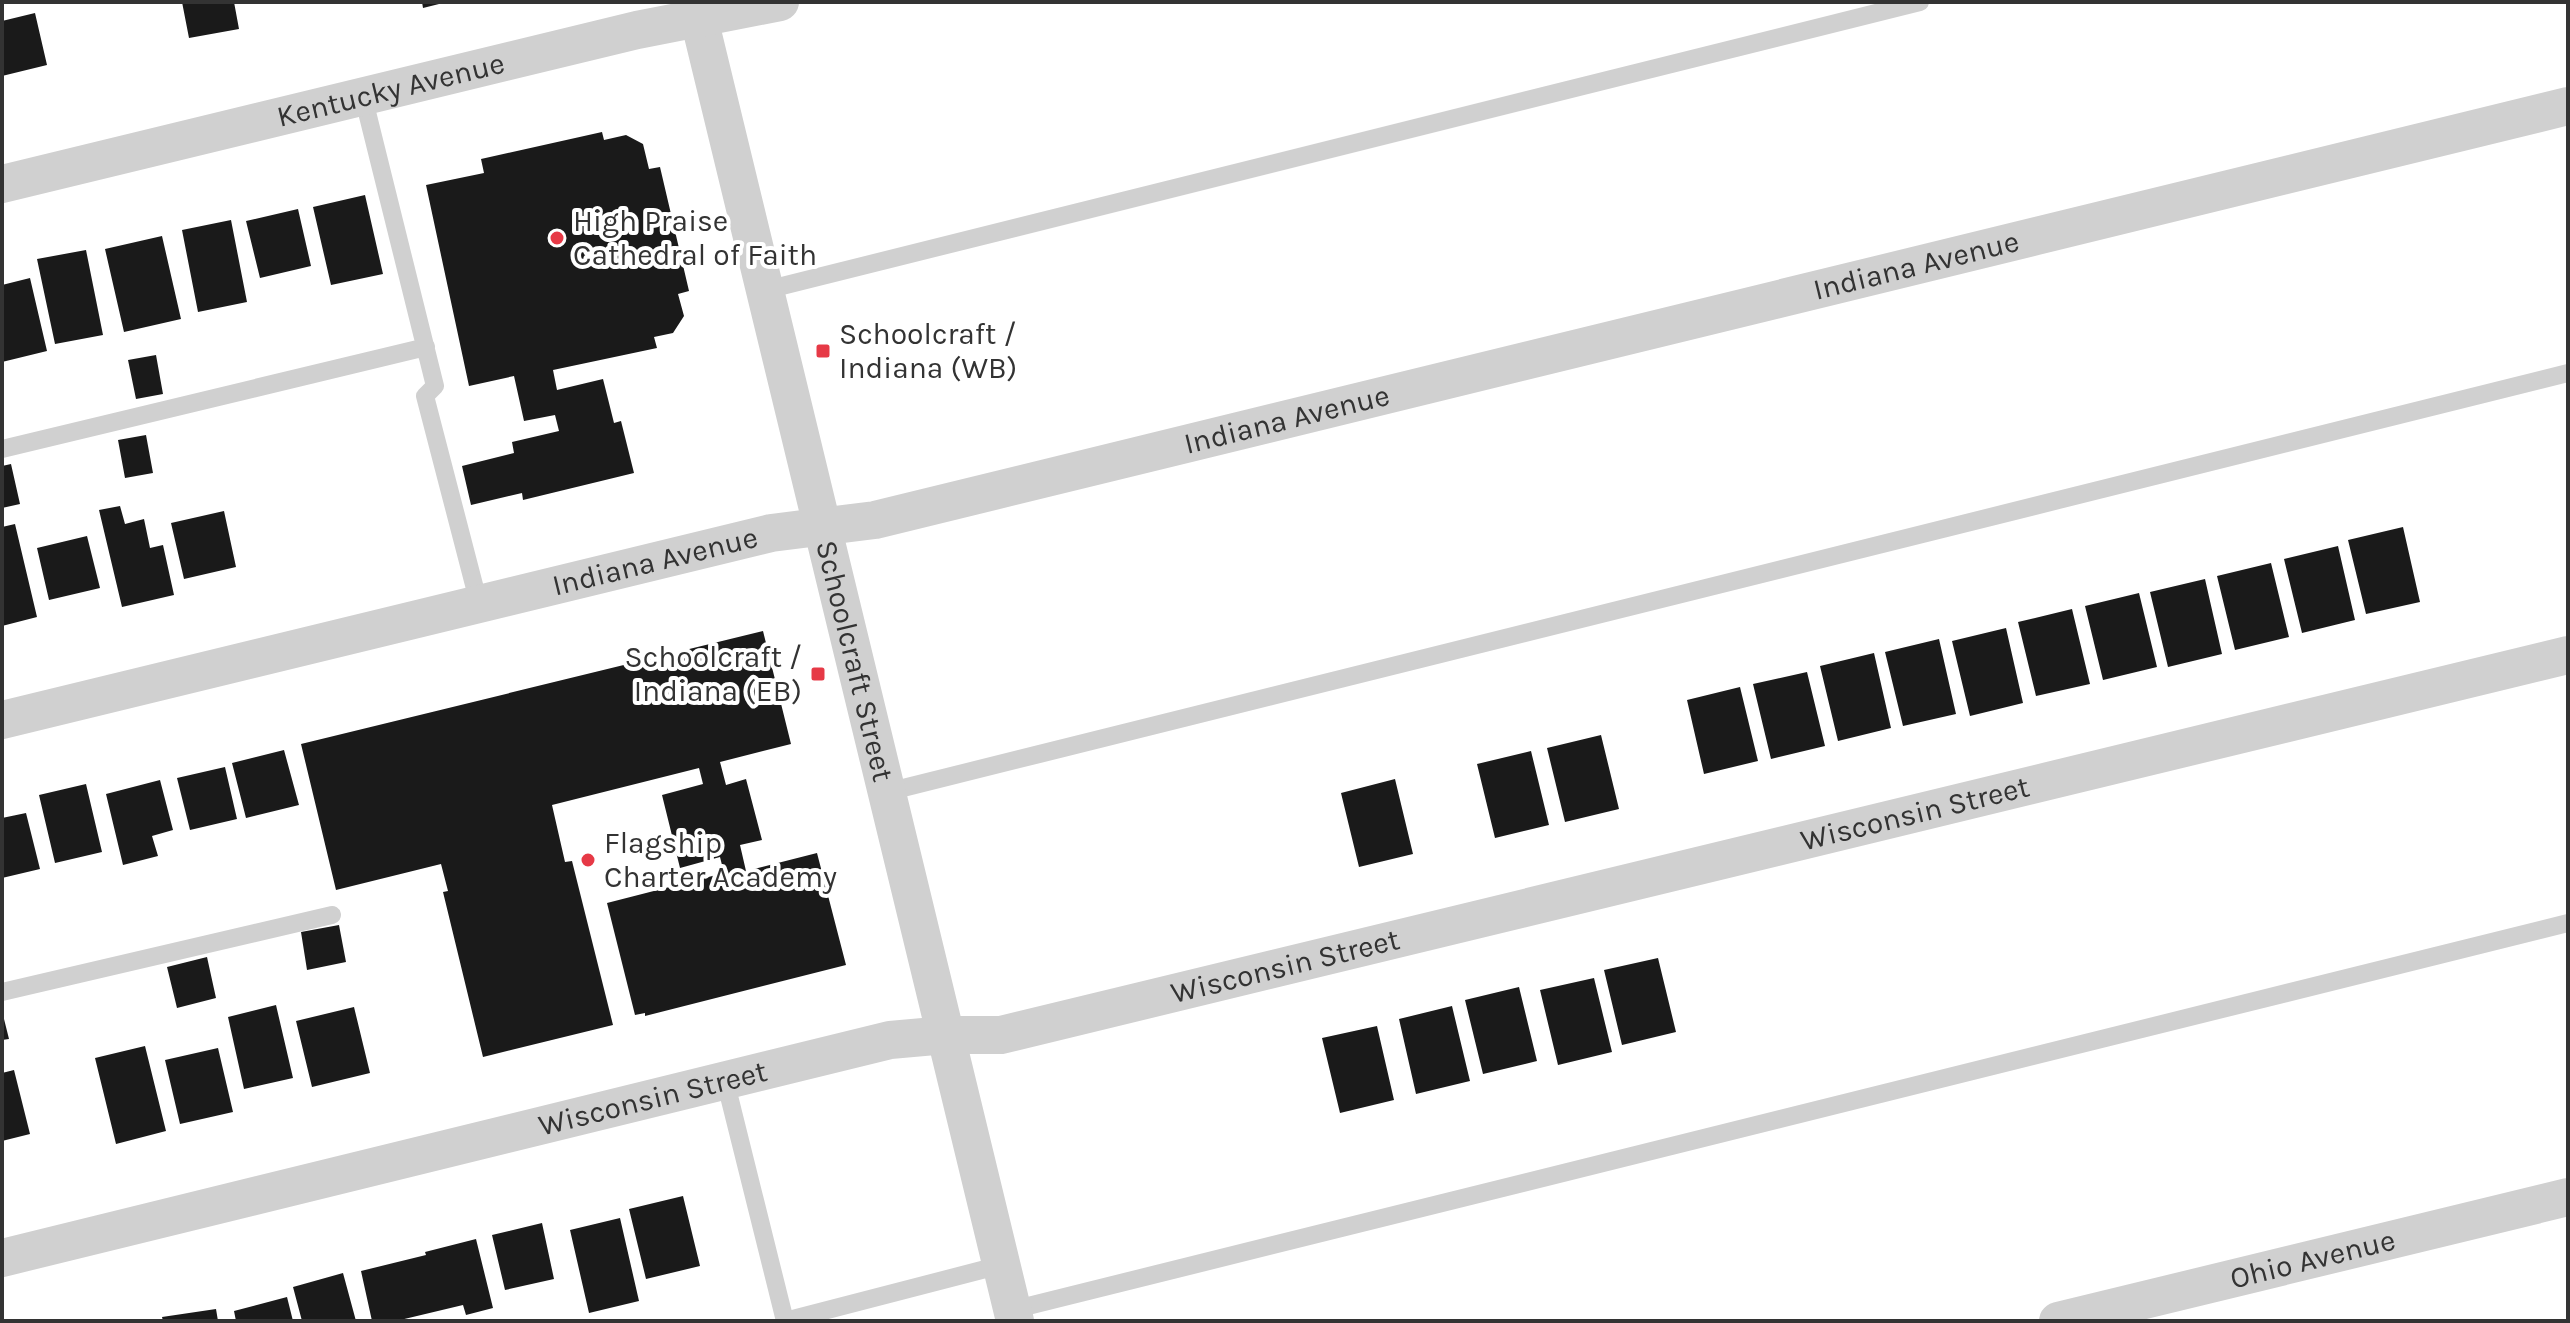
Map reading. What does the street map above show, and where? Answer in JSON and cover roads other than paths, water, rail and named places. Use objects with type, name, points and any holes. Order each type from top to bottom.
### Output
[{"type":"street","name":"Kentucky Avenue","points":[[2,184],[637,30],[697,10],[780,2]]},
{"type":"street","name":"Schoolcraft Street","points":[[697,10],[1014,1315]]},
{"type":"street","name":"Indiana Avenue","points":[[2,720],[771,533],[875,520],[2568,106]]},
{"type":"street","name":"Wisconsin Street","points":[[2,1258],[890,1040],[946,1035],[1001,1035],[2568,655]]},
{"type":"street","name":"Ohio Avenue","points":[[2058,1321],[2568,1197]]},
{"type":"lane","points":[[766,290],[1920,2]]},
{"type":"lane","points":[[363,96],[435,386],[425,396],[479,604]]},
{"type":"lane","points":[[2,449],[426,347]]},
{"type":"lane","points":[[887,792],[2568,373]]},
{"type":"lane","points":[[2,992],[332,915]]},
{"type":"lane","points":[[1014,1315],[2568,923]]},
{"type":"lane","points":[[725,1080],[785,1321],[1001,1265]]},
{"type":"place","name":"High Praise Cathedral of Faith","points":[[557,238]]},
{"type":"place","name":"Schoolcraft / Indiana (WB)","points":[[823,351]]},
{"type":"place","name":"Schoolcraft / Indiana (EB)","points":[[818,674]]},
{"type":"place","name":"Flagship Charter Academy","points":[[588,860]]}]
